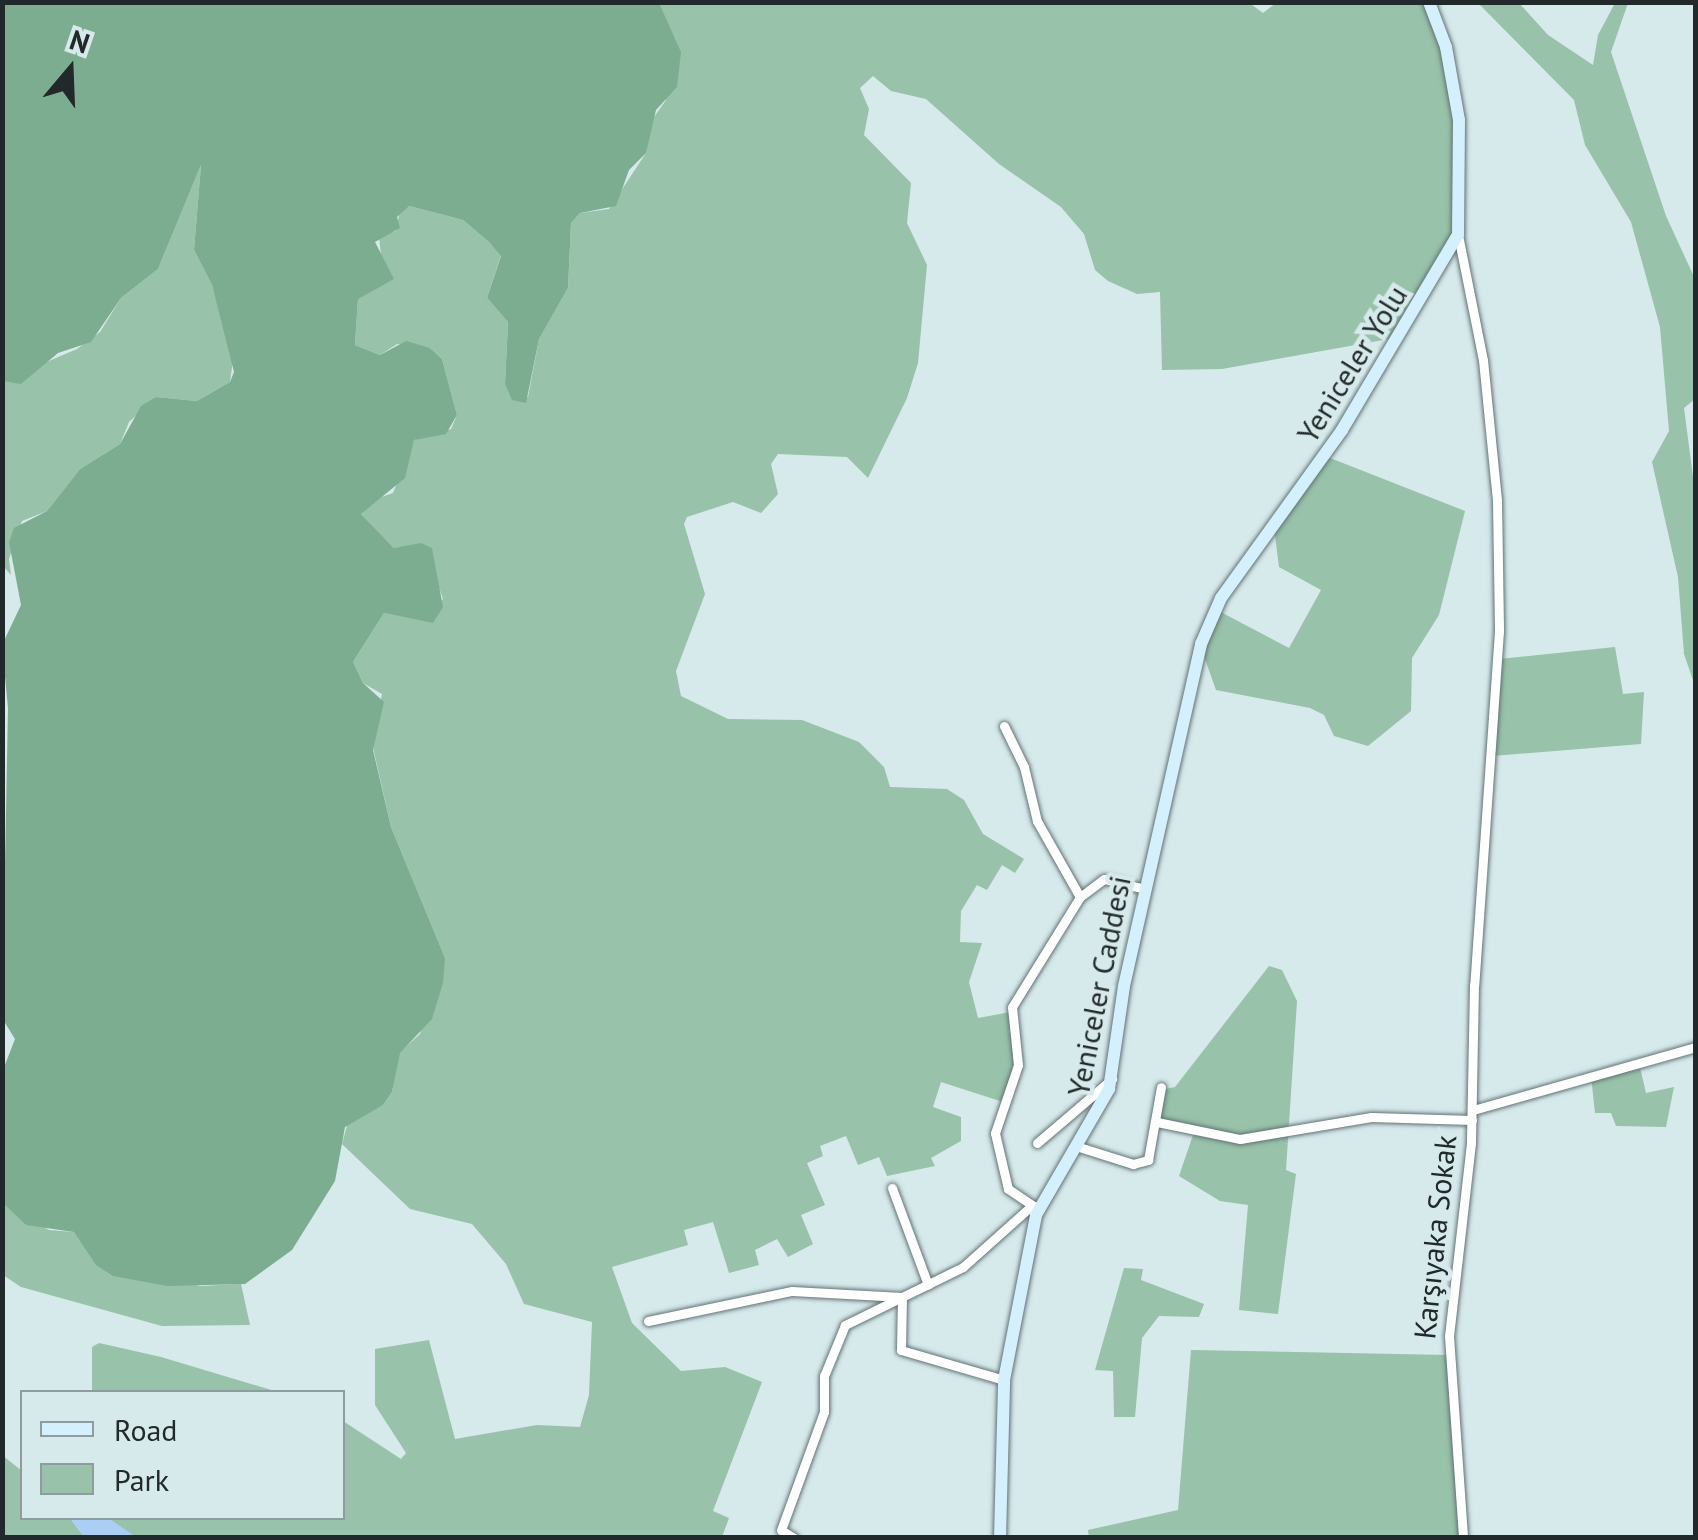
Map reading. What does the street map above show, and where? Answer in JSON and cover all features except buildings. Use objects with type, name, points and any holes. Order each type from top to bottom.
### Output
[{"type":"street","points":[[1430,2],[1446,46],[1459,120],[1458,234]]},
{"type":"street","name":"Yeniceler Yolu","points":[[1182,727],[1202,644],[1221,598],[1342,430],[1458,234]]},
{"type":"street","name":"Karşıyaka Sokak","points":[[1458,234],[1478,314],[1497,523],[1497,692],[1481,860],[1472,1115],[1449,1336],[1462,1538]]},
{"type":"street","points":[[1004,726],[1024,766],[1042,834],[1080,897]]},
{"type":"street","name":"Yeniceler Caddesi","points":[[1000,1538],[1004,1380],[1036,1206],[1079,1147],[1112,1079],[1145,889],[1182,727]]},
{"type":"street","points":[[794,1538],[782,1530],[826,1406],[824,1376],[839,1336],[860,1312],[928,1285],[978,1256],[1036,1206],[1008,1189],[995,1133],[1018,1065],[1012,1007],[1080,897],[1104,880],[1145,889]]},
{"type":"street","points":[[1157,1122],[1240,1139],[1371,1117],[1472,1115],[1696,1047]]},
{"type":"street","points":[[1037,1142],[1112,1079]]},
{"type":"street","points":[[1079,1147],[1144,1163],[1157,1122],[1162,1087]]},
{"type":"street","points":[[892,1188],[928,1285]]},
{"type":"street","points":[[648,1321],[792,1291],[902,1297]]},
{"type":"street","points":[[902,1297],[901,1350],[1004,1380]]},
{"type":"green space","points":[[3,2],[659,3],[681,52],[677,87],[656,110],[646,153],[629,170],[616,206],[580,213],[571,223],[568,288],[539,339],[526,403],[512,400],[505,384],[508,322],[487,298],[501,256],[489,242],[463,220],[409,206],[397,217],[400,228],[375,242],[394,279],[358,299],[355,345],[380,355],[406,341],[430,348],[442,359],[457,415],[446,434],[414,440],[405,478],[361,514],[394,548],[421,543],[432,548],[443,607],[433,623],[384,613],[353,662],[363,683],[384,702],[373,750],[391,827],[445,958],[443,983],[432,1019],[400,1053],[392,1092],[383,1105],[345,1127],[335,1181],[292,1250],[245,1284],[167,1286],[113,1276],[96,1265],[74,1232],[26,1225],[3,1203],[3,1070],[15,1039],[2,1018],[8,708],[2,645],[21,605],[9,542],[14,528],[47,511],[80,469],[120,444],[141,406],[156,397],[197,401],[230,382],[234,372],[212,285],[194,250],[201,165],[158,269],[121,298],[91,342],[58,353],[21,384],[3,381]]},
{"type":"green space","points":[[1248,2],[1263,13],[1276,3],[1429,3],[1446,47],[1462,216],[1400,337],[1222,369],[1162,370],[1160,292],[1137,294],[1108,281],[1095,270],[1084,234],[1061,207],[999,164],[926,99],[891,91],[873,76],[860,88],[869,109],[864,135],[911,183],[907,223],[927,265],[918,363],[907,398],[868,478],[847,457],[778,454],[771,464],[778,494],[761,513],[733,502],[687,517],[684,524],[705,594],[676,671],[681,696],[728,719],[802,720],[859,742],[884,767],[890,787],[947,789],[964,800],[983,834],[1024,859],[1015,873],[1002,865],[987,890],[977,885],[961,911],[960,942],[982,943],[969,982],[978,1018],[1011,1012],[1018,1065],[1003,1102],[941,1082],[933,1107],[961,1117],[961,1141],[931,1158],[935,1166],[887,1176],[879,1157],[858,1165],[846,1136],[820,1146],[823,1156],[807,1163],[825,1205],[801,1215],[813,1244],[788,1257],[777,1239],[755,1250],[759,1265],[729,1273],[713,1222],[684,1230],[688,1245],[612,1267],[632,1323],[681,1371],[725,1367],[762,1382],[713,1511],[729,1518],[722,1537],[136,1538],[111,1520],[345,1520],[345,1422],[401,1459],[406,1453],[375,1405],[375,1349],[429,1340],[455,1439],[537,1425],[580,1427],[589,1395],[592,1322],[524,1304],[506,1264],[472,1224],[410,1209],[342,1144],[348,1122],[383,1105],[392,1092],[399,1053],[420,1034],[445,958],[391,827],[372,743],[382,694],[363,683],[353,662],[384,613],[425,621],[443,599],[434,573],[410,547],[394,548],[361,514],[370,501],[393,493],[414,440],[451,429],[457,415],[442,359],[430,348],[397,344],[380,355],[355,345],[358,298],[391,274],[382,266],[379,236],[396,231],[400,210],[409,206],[463,220],[501,255],[487,298],[508,322],[505,384],[528,397],[539,339],[568,288],[571,223],[580,213],[609,209],[646,153],[652,120],[666,100],[659,3]]},
{"type":"green space","points":[[1478,3],[1519,3],[1548,35],[1593,65],[1598,35],[1615,3],[1628,3],[1611,52],[1666,216],[1695,279],[1695,399],[1684,408],[1696,500],[1695,686],[1684,654],[1678,577],[1652,462],[1669,431],[1660,327],[1631,222],[1585,145],[1574,100]]},
{"type":"green space","points":[[201,165],[194,250],[212,285],[233,360],[230,382],[197,401],[156,397],[129,422],[120,444],[80,469],[47,511],[22,521],[9,559],[11,575],[2,565],[2,381],[77,349],[100,332],[121,298],[158,269]]},
{"type":"green space","points":[[1325,456],[1465,511],[1439,615],[1412,658],[1411,711],[1368,746],[1334,736],[1324,715],[1310,708],[1216,690],[1201,648],[1215,609],[1289,648],[1321,590],[1279,567],[1274,528]]},
{"type":"green space","points":[[1615,647],[1623,694],[1644,692],[1641,744],[1492,756],[1499,659]]},
{"type":"green space","points":[[1269,966],[1282,970],[1297,1001],[1286,1170],[1296,1174],[1278,1314],[1239,1310],[1248,1205],[1220,1201],[1179,1176],[1194,1132],[1157,1122],[1161,1090],[1175,1087]]},
{"type":"green space","points":[[1639,1063],[1646,1093],[1674,1087],[1666,1127],[1616,1126],[1611,1113],[1595,1113],[1591,1076]]},
{"type":"green space","points":[[2,1203],[49,1230],[74,1232],[89,1253],[200,1286],[241,1284],[250,1325],[162,1326],[21,1287],[3,1275]]},
{"type":"green space","points":[[1124,1268],[1143,1269],[1141,1280],[1204,1304],[1199,1317],[1159,1316],[1142,1338],[1135,1417],[1114,1417],[1113,1371],[1095,1370]]},
{"type":"green space","points":[[99,1343],[161,1357],[271,1390],[92,1390],[92,1347]]},
{"type":"green space","points":[[1191,1350],[1449,1355],[1463,1537],[1089,1538],[1088,1530],[1178,1510]]},
{"type":"green space","points":[[2,1455],[20,1469],[20,1520],[71,1520],[84,1537],[3,1537]]},
{"type":"water","points":[[71,1520],[111,1520],[136,1537],[84,1537]]}]
